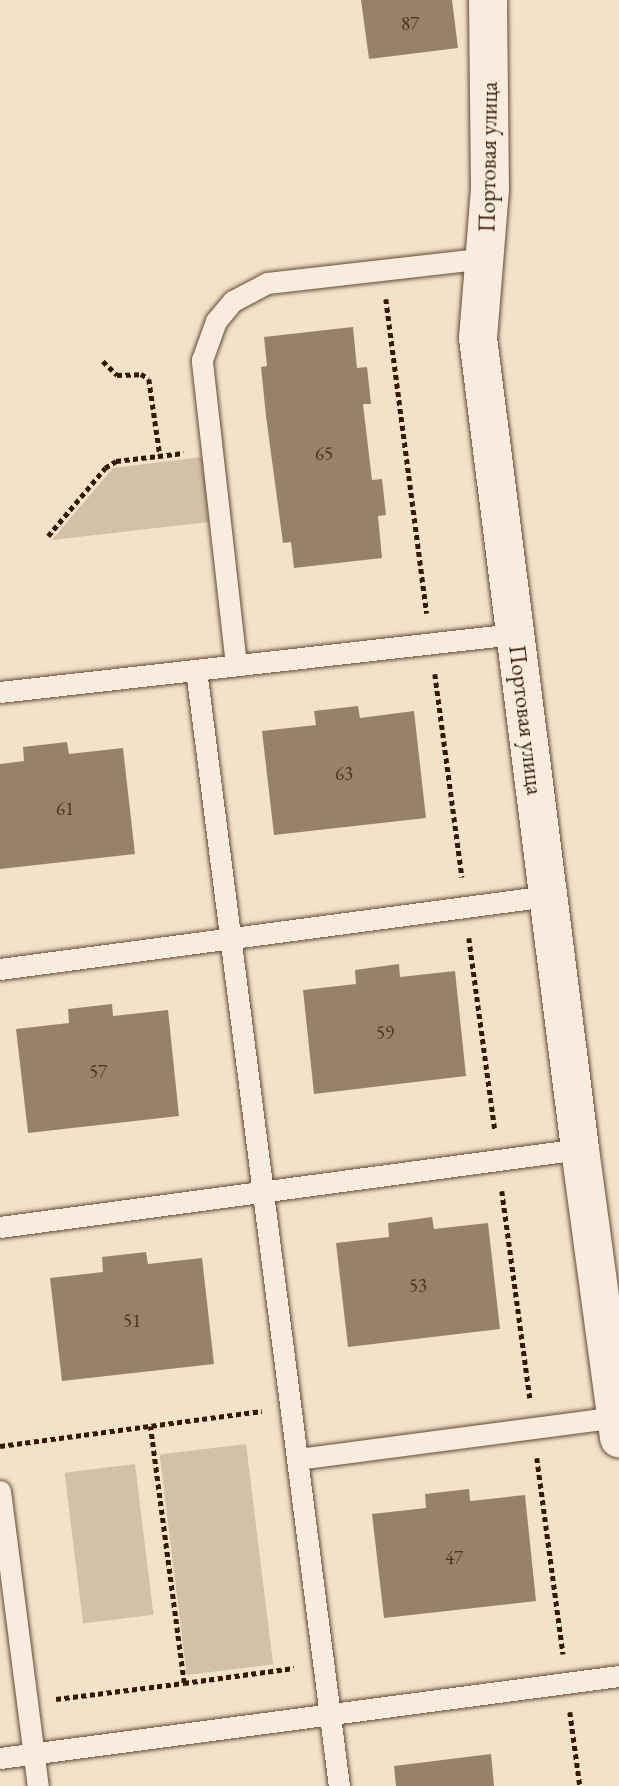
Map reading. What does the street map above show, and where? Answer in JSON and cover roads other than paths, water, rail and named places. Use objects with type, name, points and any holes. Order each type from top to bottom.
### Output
[{"type":"street","name":"Портовая улица","points":[[488,0],[490,189],[478,338],[580,1149],[603,1195],[617,1427]]},
{"type":"lane","points":[[236,665],[202,360],[216,321],[233,301],[267,283],[486,258]]},
{"type":"lane","points":[[0,692],[514,634]]},
{"type":"lane","points":[[196,670],[340,1786]]},
{"type":"lane","points":[[0,969],[548,896]]},
{"type":"lane","points":[[0,1227],[580,1149]]},
{"type":"lane","points":[[298,1459],[534,1428],[617,1427]]},
{"type":"lane","points":[[0,1493],[38,1786]]},
{"type":"lane","points":[[0,1758],[619,1676]]}]
